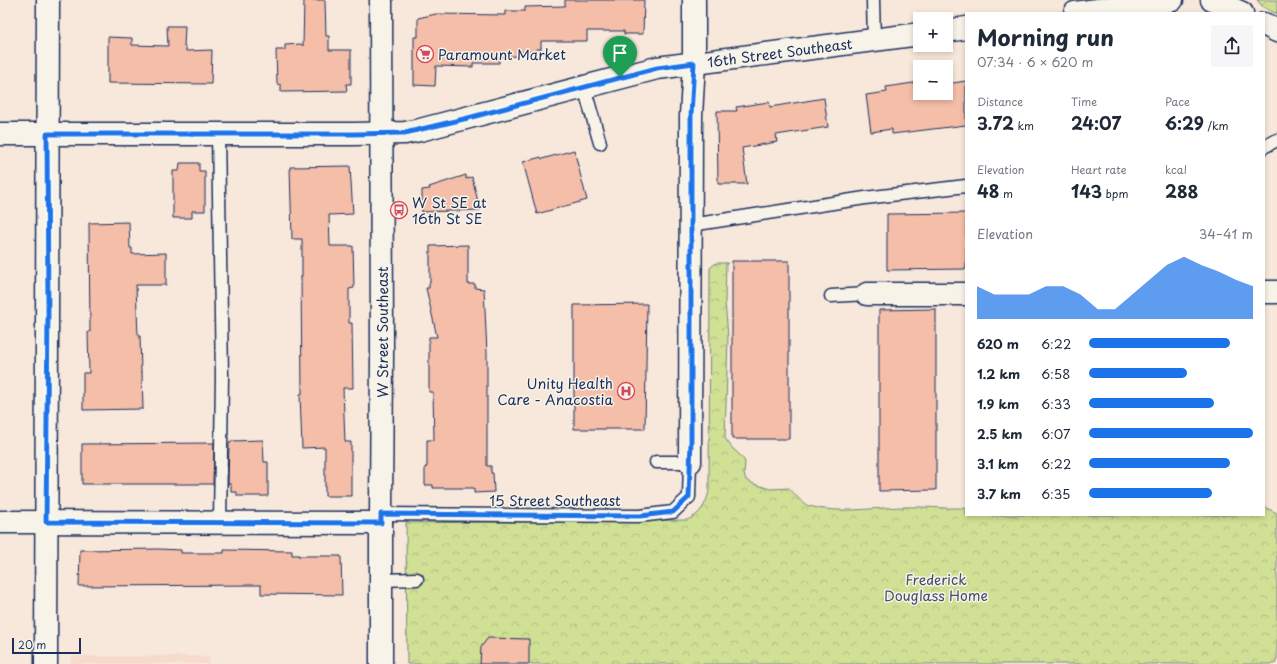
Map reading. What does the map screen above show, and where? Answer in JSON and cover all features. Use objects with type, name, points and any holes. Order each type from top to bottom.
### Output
[{"type":"street","points":[[46,664],[48,0]]},
{"type":"street","name":"W Street Southeast","points":[[381,0],[381,664]]},
{"type":"street","points":[[690,462],[691,116],[694,63],[694,0]]},
{"type":"street","points":[[1082,12],[1172,0]]},
{"type":"street","points":[[1212,0],[1240,12]]},
{"type":"street","points":[[1265,25],[1277,31]]},
{"type":"street","points":[[953,29],[965,28]]},
{"type":"street","name":"16th Street Southeast","points":[[0,134],[405,133],[657,68],[913,35]]},
{"type":"street","points":[[1265,292],[1277,292]]},
{"type":"street","points":[[867,294],[965,294]]},
{"type":"street","points":[[0,522],[220,523],[381,519]]},
{"type":"lane","points":[[873,0],[874,41]]},
{"type":"lane","points":[[584,87],[600,143]]},
{"type":"lane","points":[[218,134],[222,376],[220,523]]},
{"type":"lane","points":[[1265,146],[1277,140]]},
{"type":"lane","points":[[691,225],[865,198],[965,186]]},
{"type":"lane","points":[[831,296],[867,294]]},
{"type":"lane","points":[[656,462],[690,462]]},
{"type":"lane","name":"15 Street Southeast","points":[[381,519],[640,516],[673,512],[689,497],[690,462]]},
{"type":"lane","points":[[381,580],[417,579]]},
{"type":"shaded area","points":[[71,656],[209,656],[209,664],[71,664]]},
{"type":"green space","points":[[1257,0],[1277,0],[1277,14],[1263,7]]},
{"type":"green space","name":"Frederick Douglass Home","points":[[716,263],[728,263],[726,264],[725,301],[728,337],[725,438],[745,462],[744,474],[746,480],[770,489],[789,488],[806,505],[831,510],[917,507],[965,508],[965,516],[1265,516],[1265,507],[1277,513],[1277,658],[1275,664],[407,664],[406,523],[687,520],[692,518],[702,509],[709,491],[710,268]]},
{"type":"building","points":[[304,0],[325,0],[326,36],[329,36],[329,50],[351,50],[351,84],[346,84],[347,91],[281,92],[281,85],[277,84],[276,50],[285,50],[285,45],[301,44],[303,46]]},
{"type":"building","points":[[565,0],[644,0],[643,34],[624,34],[624,31],[587,31],[587,41],[541,41],[541,49],[536,49],[535,52],[519,52],[519,56],[499,57],[499,63],[473,63],[473,67],[436,66],[435,86],[414,85],[414,37],[418,37],[418,18],[436,14],[505,15],[505,11],[525,11],[525,7],[565,6]]},
{"type":"building","points":[[167,26],[185,26],[184,47],[186,47],[186,51],[212,50],[211,84],[108,83],[108,37],[132,38],[132,45],[168,46]]},
{"type":"building","points":[[965,81],[965,125],[892,134],[892,129],[871,132],[866,95],[887,92],[886,87],[913,83],[913,100],[953,100],[953,83]]},
{"type":"building","points":[[824,98],[828,127],[776,135],[777,142],[742,148],[747,184],[718,184],[717,111],[737,111],[736,107],[769,102],[770,107]]},
{"type":"building","points":[[574,150],[587,200],[537,214],[523,162],[541,157],[542,159]]},
{"type":"building","points":[[180,163],[199,163],[199,171],[205,171],[205,211],[192,211],[192,218],[173,218],[173,171],[179,171]]},
{"type":"building","points":[[350,166],[353,214],[329,215],[330,246],[353,246],[354,288],[349,289],[349,323],[352,323],[353,388],[343,388],[345,442],[351,442],[351,496],[325,496],[325,447],[302,448],[300,394],[302,394],[302,239],[292,239],[290,167]]},
{"type":"building","points":[[466,175],[466,179],[472,177],[480,210],[422,212],[422,190],[430,189],[429,187]]},
{"type":"building","points":[[965,213],[965,269],[887,270],[887,214]]},
{"type":"building","points":[[129,222],[130,248],[132,248],[132,254],[166,253],[166,285],[136,285],[143,409],[83,410],[83,373],[89,373],[89,223]]},
{"type":"building","points":[[468,245],[468,284],[475,284],[475,288],[484,289],[487,353],[487,466],[491,466],[491,473],[493,473],[494,492],[474,493],[474,488],[433,488],[433,485],[425,485],[427,440],[434,440],[433,392],[429,392],[429,337],[437,337],[426,288],[429,288],[430,283],[430,246]]},
{"type":"building","points":[[732,261],[789,261],[789,439],[732,439]]},
{"type":"building","points":[[647,304],[645,429],[574,429],[574,305]]},
{"type":"building","points":[[936,309],[936,490],[879,491],[879,310]]},
{"type":"building","points":[[263,440],[264,462],[268,462],[268,496],[237,496],[237,492],[231,492],[231,484],[228,484],[229,443],[231,443],[231,441]]},
{"type":"building","points":[[214,443],[213,484],[82,484],[82,444]]},
{"type":"building","points":[[80,550],[181,550],[181,553],[224,553],[224,550],[292,551],[292,555],[299,555],[298,556],[341,556],[342,595],[261,594],[261,585],[79,586]]},
{"type":"building","points":[[488,638],[529,639],[529,664],[480,664],[481,647]]},
{"type":"place","name":"Paramount Market","points":[[425,54]]},
{"type":"place","name":"W St SE at 16th St SE","points":[[399,210]]},
{"type":"place","name":"Unity Health Care - Anacostia","points":[[626,391]]},
{"type":"route","points":[[694,63],[691,116],[691,441],[689,497],[673,512],[640,516],[381,514],[381,523],[46,522],[48,313],[47,134],[405,133],[468,118],[620,77],[657,68],[694,63]]}]
